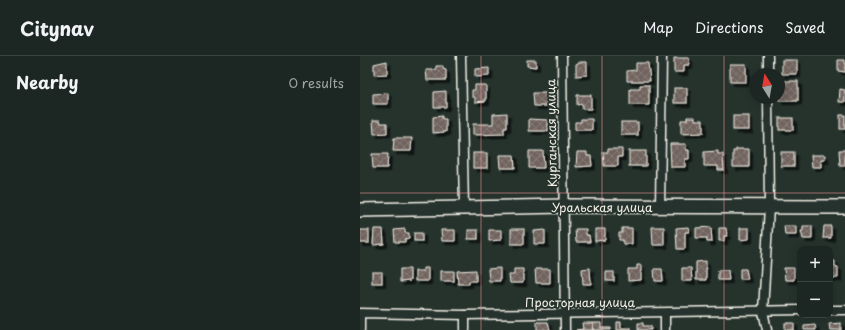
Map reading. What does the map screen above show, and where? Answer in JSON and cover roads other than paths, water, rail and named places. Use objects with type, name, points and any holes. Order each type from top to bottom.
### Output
[{"type":"main road","name":"Уральская улица","points":[[360,210],[565,206],[845,207]]},
{"type":"street","points":[[461,56],[464,209]]},
{"type":"street","name":"Курганская улица","points":[[562,56],[565,206],[565,330]]},
{"type":"street","points":[[660,207],[662,56]]},
{"type":"street","points":[[768,56],[768,68]]},
{"type":"street","points":[[767,330],[763,311],[769,207],[768,104]]},
{"type":"street","name":"Просторная улица","points":[[360,313],[465,315],[665,314],[797,310]]},
{"type":"street","points":[[833,310],[845,310]]},
{"type":"street","points":[[360,313],[360,330]]},
{"type":"street","points":[[665,314],[665,330]]},
{"type":"street","points":[[465,315],[465,330]]}]
